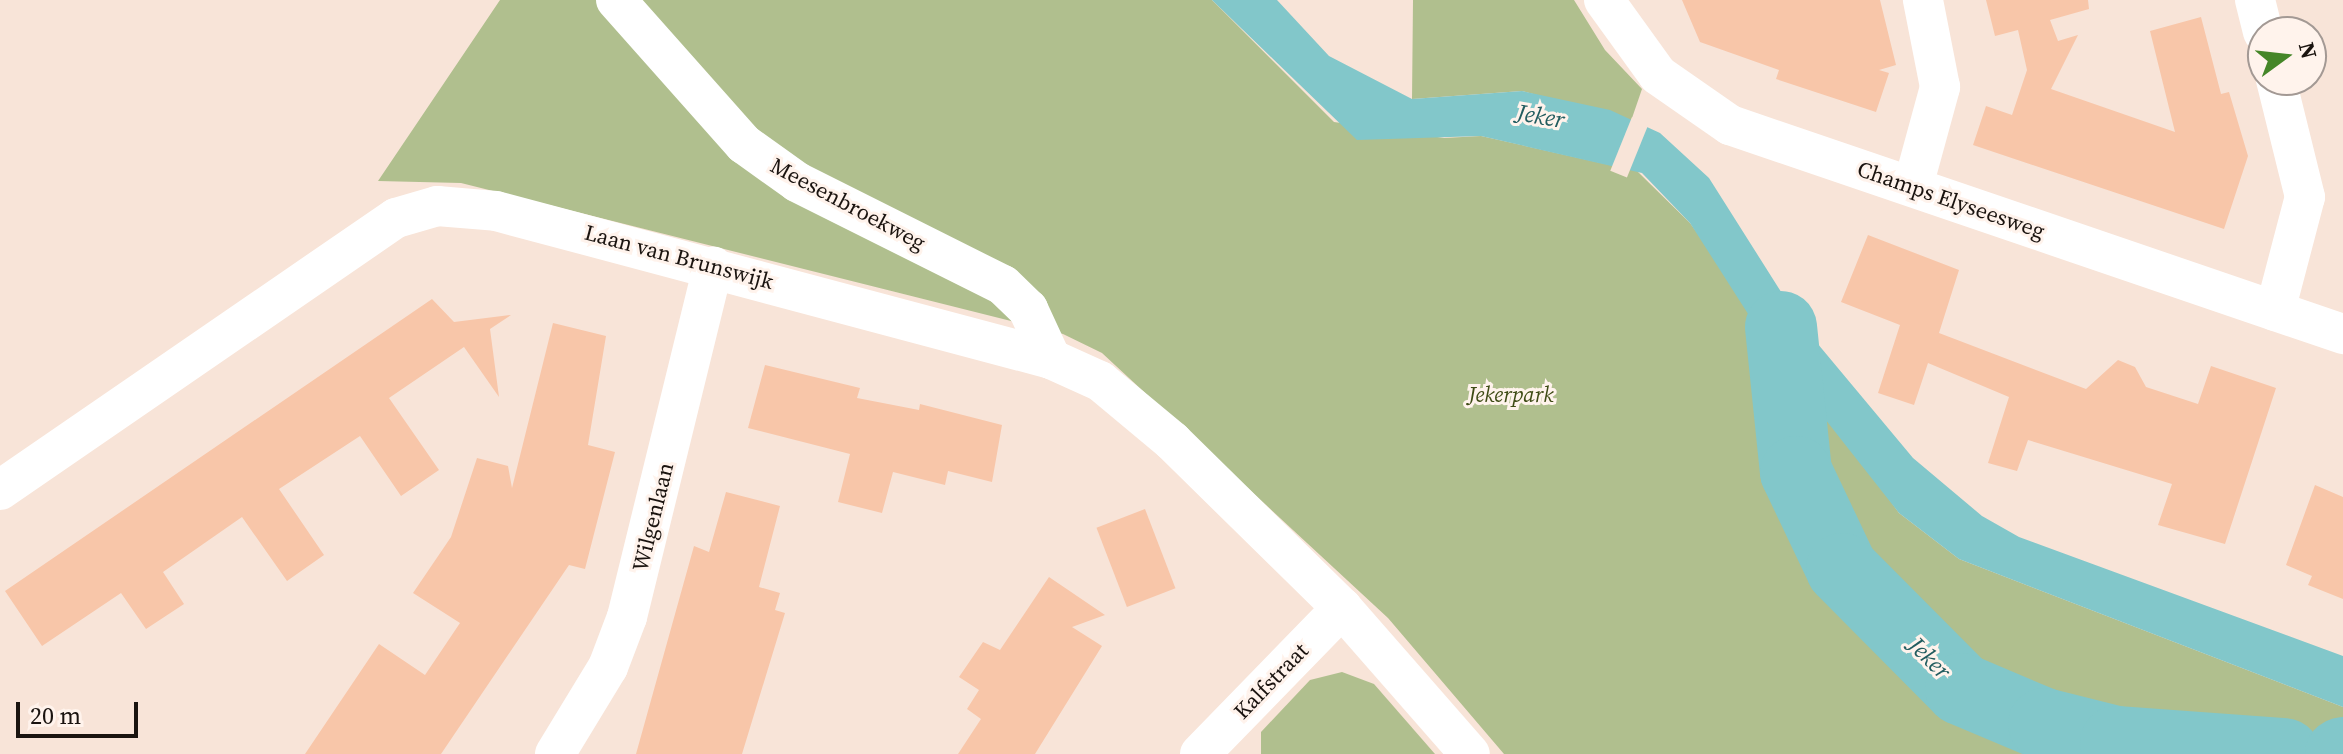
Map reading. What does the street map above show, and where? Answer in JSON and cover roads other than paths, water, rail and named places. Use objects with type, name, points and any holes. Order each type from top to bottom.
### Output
[{"type":"street","name":"Meesenbroekweg","points":[[616,0],[744,144],[797,182],[1003,285],[1028,309],[1051,359]]},
{"type":"street","name":"Champs Elyseesweg","points":[[1604,0],[1658,75],[1705,113],[2343,334]]},
{"type":"street","points":[[1913,186],[1940,87],[1923,0]]},
{"type":"street","points":[[2275,311],[2305,197],[2280,96]]},
{"type":"street","name":"Laan van Brunswijk","points":[[0,490],[410,212],[437,206],[496,211],[713,266],[1051,359],[1117,393],[1342,608],[1470,754]]},
{"type":"street","name":"Wilgenlaan","points":[[555,754],[608,667],[627,617],[713,266]]},
{"type":"street","name":"Kalfstraat","points":[[1208,751],[1342,608]]},
{"type":"water","points":[[1212,0],[1277,0],[1329,56],[1412,99],[1522,91],[1610,110],[1660,133],[1709,178],[1802,325],[1913,458],[1982,516],[2019,537],[2343,656],[2343,707],[1959,559],[1899,513],[1773,353],[1690,223],[1642,173],[1481,136],[1357,140]]},
{"type":"waterway","name":"Jeker","points":[[1781,327],[1796,472],[1842,569],[1961,689],[2044,724],[2116,742],[2285,754]]},
{"type":"park label","name":"Jekerpark","points":[[1511,395]]}]
